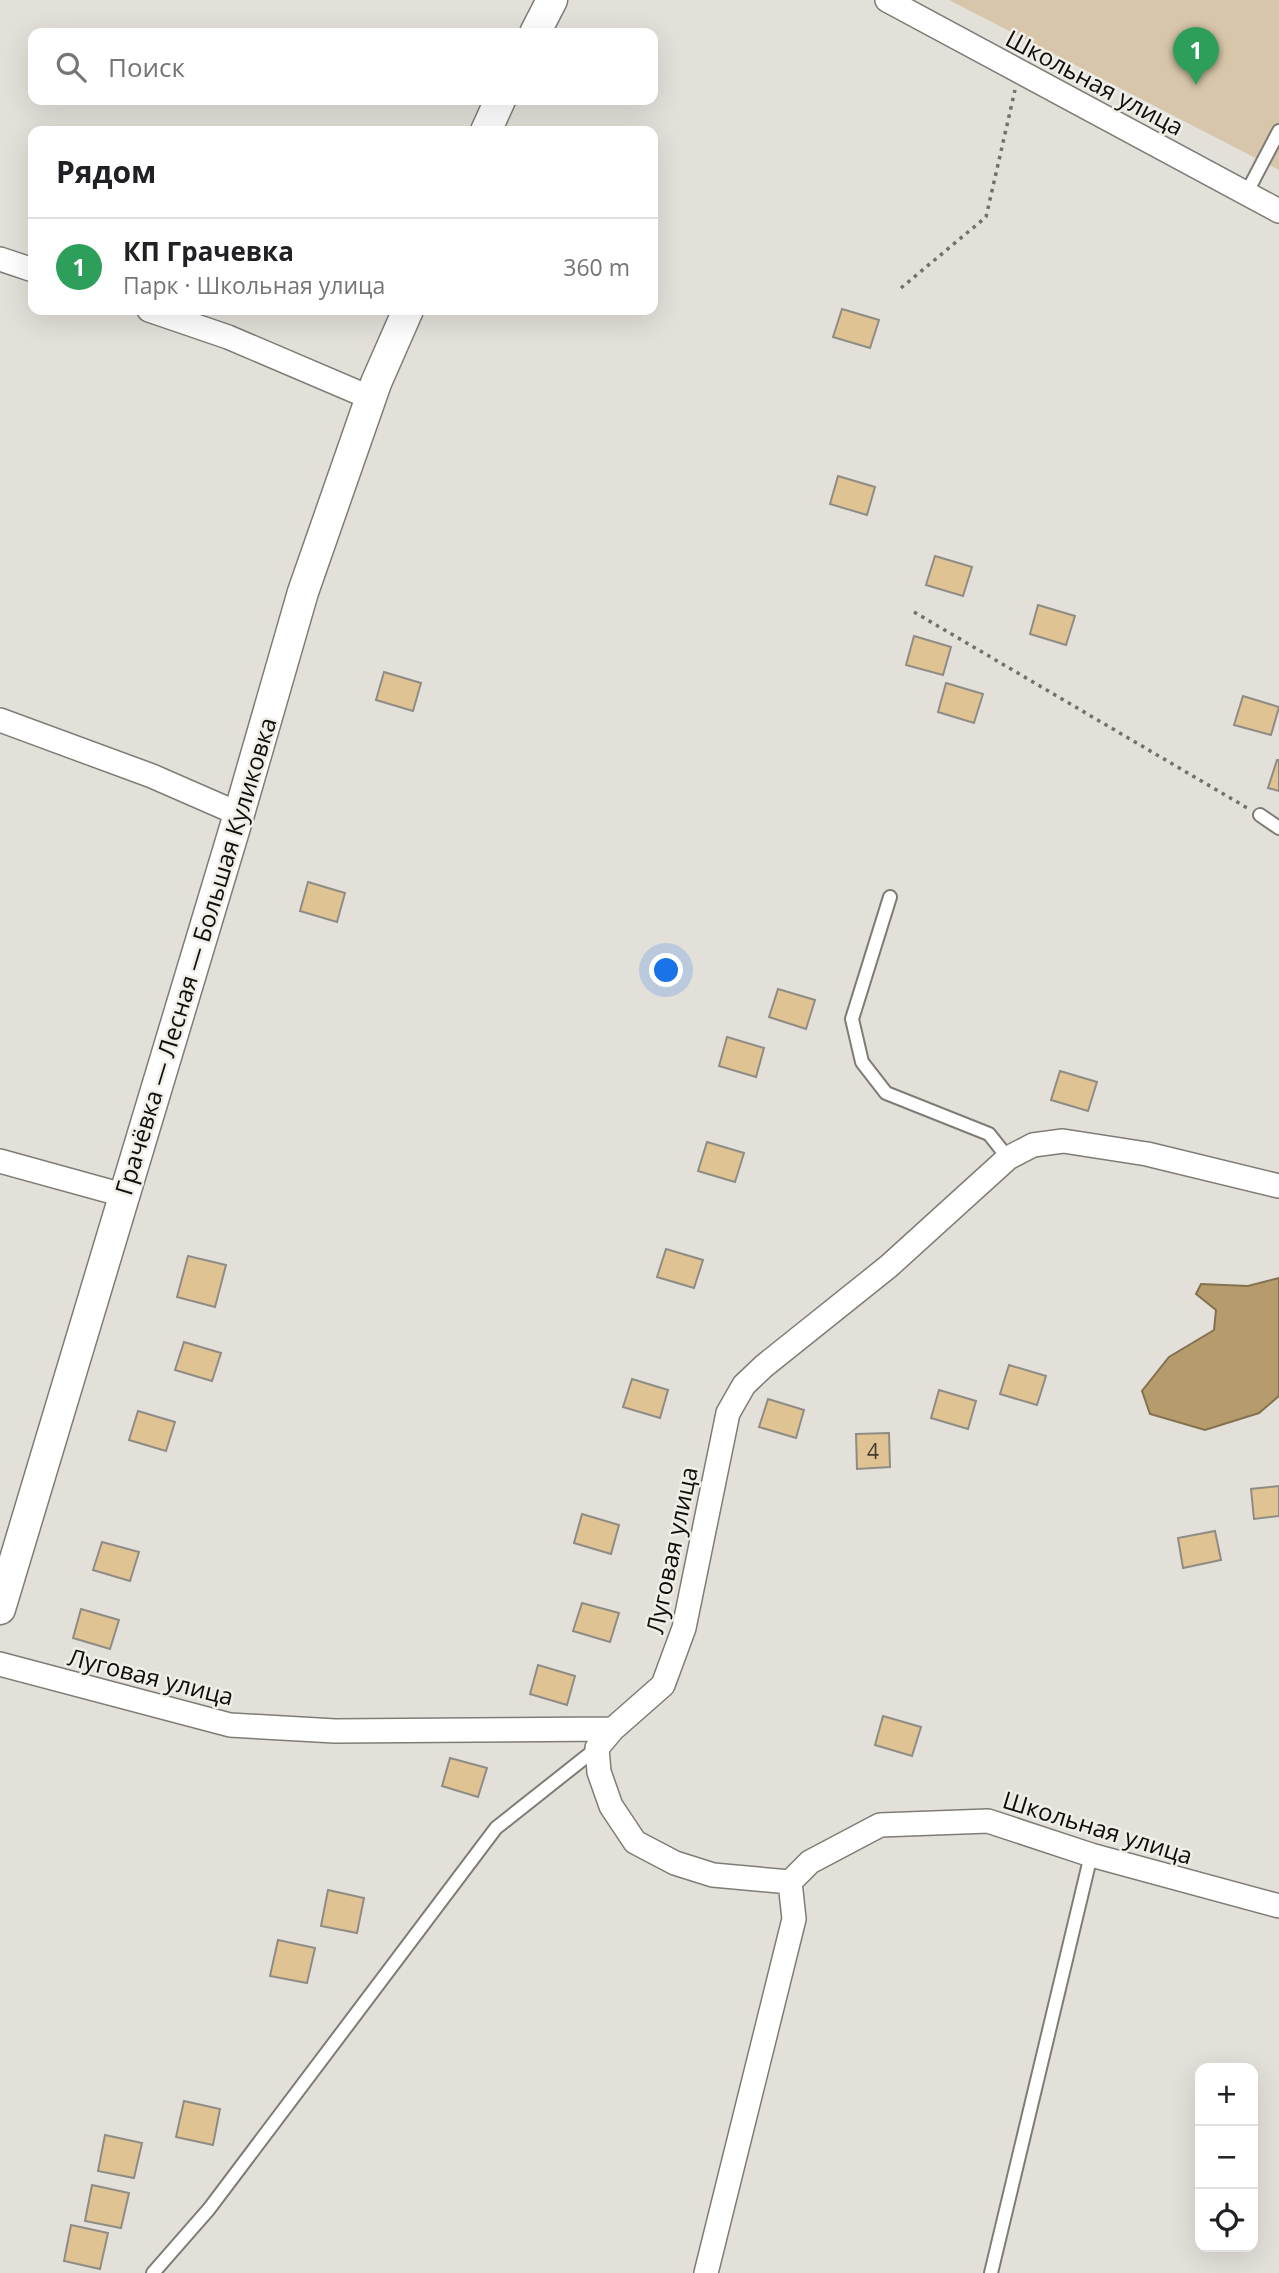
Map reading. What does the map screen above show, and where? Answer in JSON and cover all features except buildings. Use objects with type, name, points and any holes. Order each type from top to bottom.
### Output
[{"type":"street","points":[[538,28],[552,0]]},
{"type":"street","name":"Школьная улица","points":[[887,0],[1279,211]]},
{"type":"street","points":[[488,126],[498,105]]},
{"type":"street","points":[[0,258],[28,268]]},
{"type":"street","points":[[164,315],[228,337],[371,398]]},
{"type":"street","name":"Грачёвка — Лесная — Большая Куликовка","points":[[0,1609],[303,592],[371,398],[406,315]]},
{"type":"street","points":[[0,720],[152,776],[239,814]]},
{"type":"street","points":[[1008,1158],[1033,1145],[1063,1142],[1147,1154],[1279,1186]]},
{"type":"street","name":"Луговая улица","points":[[0,1664],[230,1725],[335,1731],[613,1729],[663,1685],[684,1628],[728,1413],[744,1385],[889,1266],[1008,1158]]},
{"type":"street","points":[[0,1161],[123,1195]]},
{"type":"street","points":[[613,1729],[597,1748],[598,1772],[611,1806],[635,1842],[675,1863],[713,1875],[790,1882],[794,1919],[706,2273]]},
{"type":"street","name":"Школьная улица","points":[[790,1882],[810,1863],[880,1825],[988,1821],[1091,1855],[1279,1906]]},
{"type":"lane","points":[[1246,194],[1279,131]]},
{"type":"lane","points":[[1260,815],[1279,828]]},
{"type":"lane","points":[[890,897],[852,1019],[862,1062],[886,1093],[989,1134],[1008,1158]]},
{"type":"lane","points":[[153,2273],[209,2209],[496,1828],[597,1748]]},
{"type":"lane","points":[[991,2273],[1091,1855]]},
{"type":"path","points":[[901,288],[986,217],[1019,71]]},
{"type":"path","points":[[914,612],[1260,815]]},
{"type":"shaded area","points":[[949,0],[1279,0],[1279,170]]},
{"type":"shaded area","points":[[1279,1278],[1279,1396],[1259,1413],[1205,1430],[1150,1414],[1142,1391],[1169,1357],[1214,1330],[1216,1310],[1196,1294],[1201,1284],[1248,1286]]},
{"type":"place","name":"КП Грачевка","points":[[1196,85]]}]
